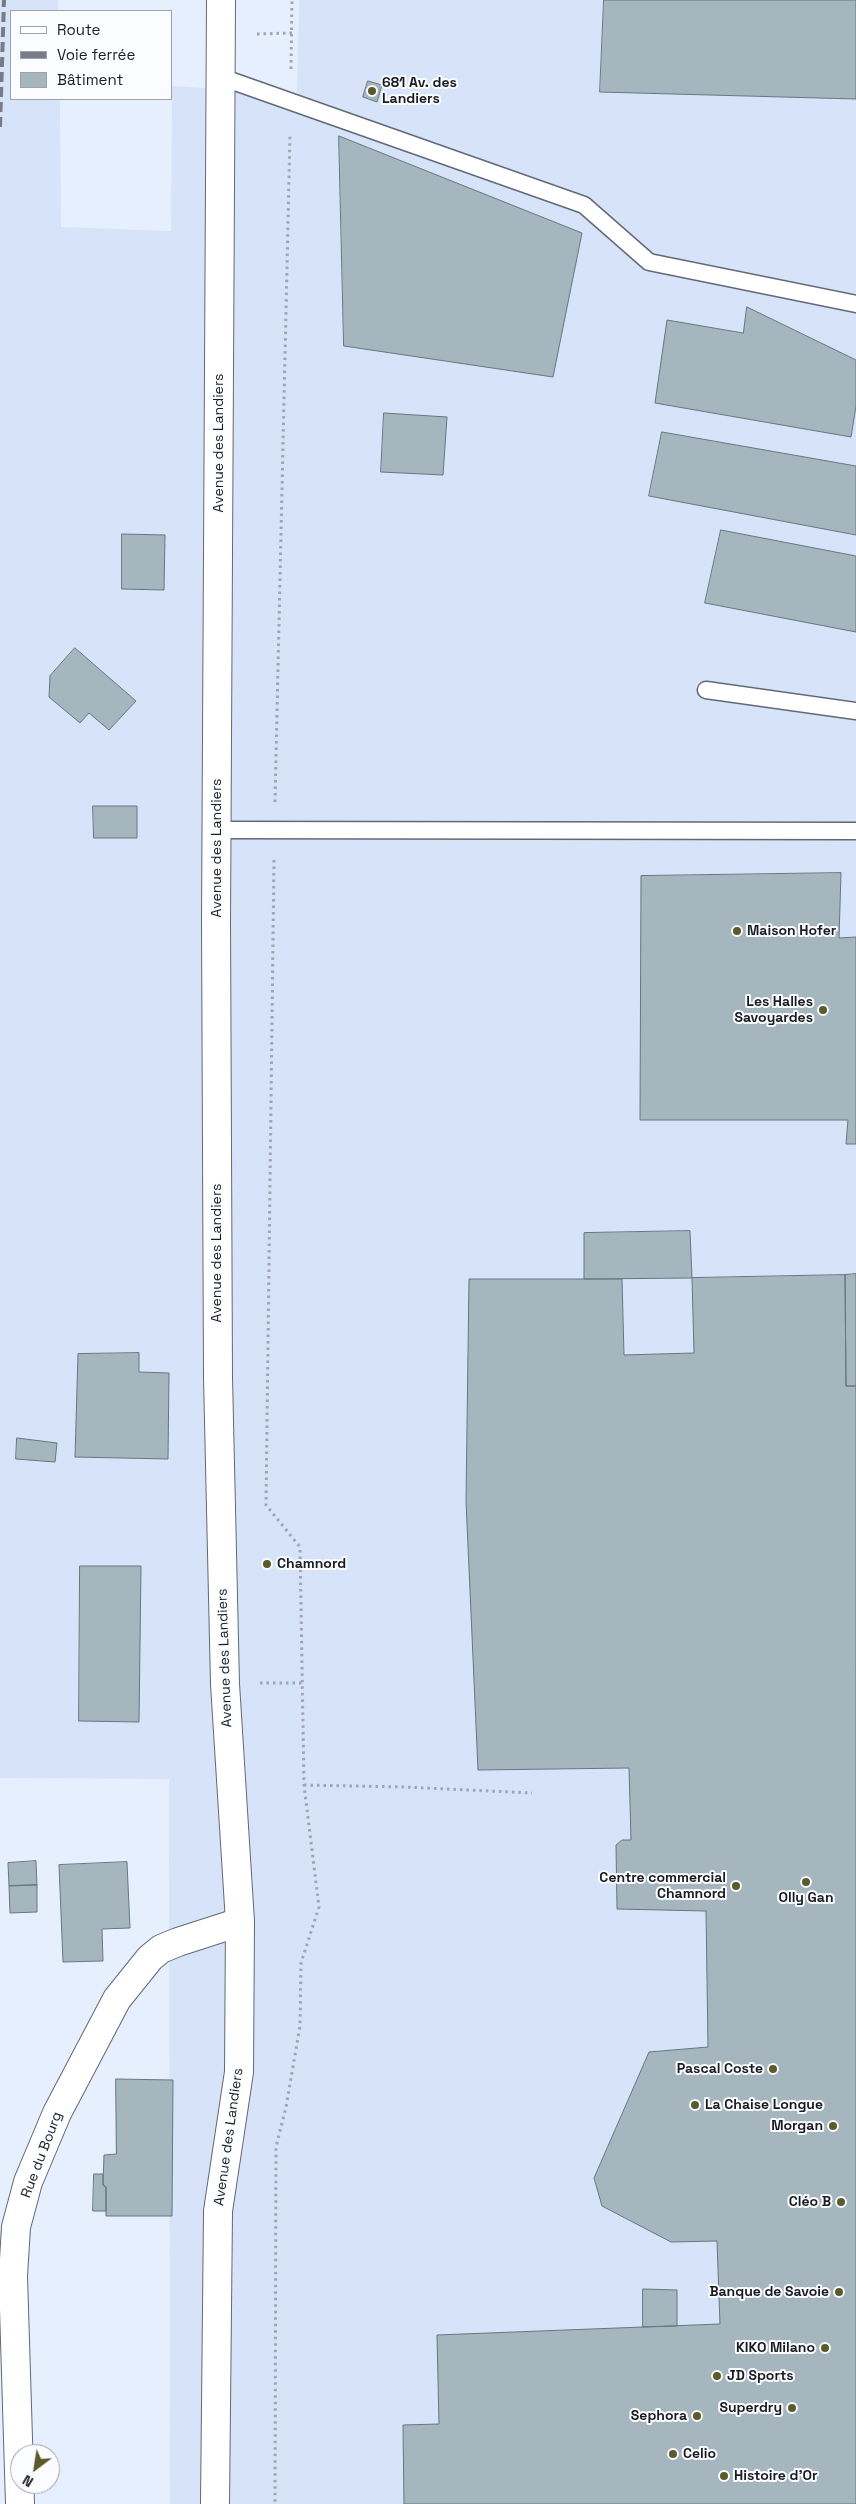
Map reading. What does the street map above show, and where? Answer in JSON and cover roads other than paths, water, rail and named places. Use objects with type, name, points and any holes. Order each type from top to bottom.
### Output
[{"type":"main road","name":"Avenue des Landiers","points":[[215,2504],[218,2211],[239,2072],[240,1922],[225,1684],[218,1386],[217,830],[221,0]]},
{"type":"main road","name":"Rue du Bourg","points":[[20,2504],[13,2276],[16,2227],[28,2182],[57,2113],[108,2016],[117,1999],[141,1968],[161,1949],[240,1922]]},
{"type":"lane","points":[[221,76],[584,205],[649,262],[856,304]]},
{"type":"lane","points":[[706,690],[856,711]]},
{"type":"lane","points":[[217,830],[856,830]]},
{"type":"railway","points":[[0,127],[4,0]]},
{"type":"place","name":"681 Av. des Landiers","points":[[372,91]]},
{"type":"place","name":"Maison Hofer","points":[[737,931]]},
{"type":"place","name":"Les Halles Savoyardes","points":[[823,1010]]},
{"type":"place","name":"Chamnord","points":[[267,1564]]},
{"type":"place","name":"Olly Gan","points":[[806,1882]]},
{"type":"place","name":"Centre commercial Chamnord","points":[[736,1886]]},
{"type":"place","name":"Pascal Coste","points":[[773,2069]]},
{"type":"place","name":"La Chaise Longue","points":[[695,2105]]},
{"type":"place","name":"Morgan","points":[[833,2126]]},
{"type":"place","name":"Cléo B","points":[[841,2202]]},
{"type":"place","name":"Banque de Savoie","points":[[839,2292]]},
{"type":"place","name":"KIKO Milano","points":[[825,2348]]},
{"type":"place","name":"JD Sports","points":[[717,2376]]},
{"type":"place","name":"Superdry","points":[[792,2408]]},
{"type":"place","name":"Sephora","points":[[697,2416]]},
{"type":"place","name":"Celio","points":[[673,2454]]},
{"type":"place","name":"Histoire d'Or","points":[[724,2476]]}]
